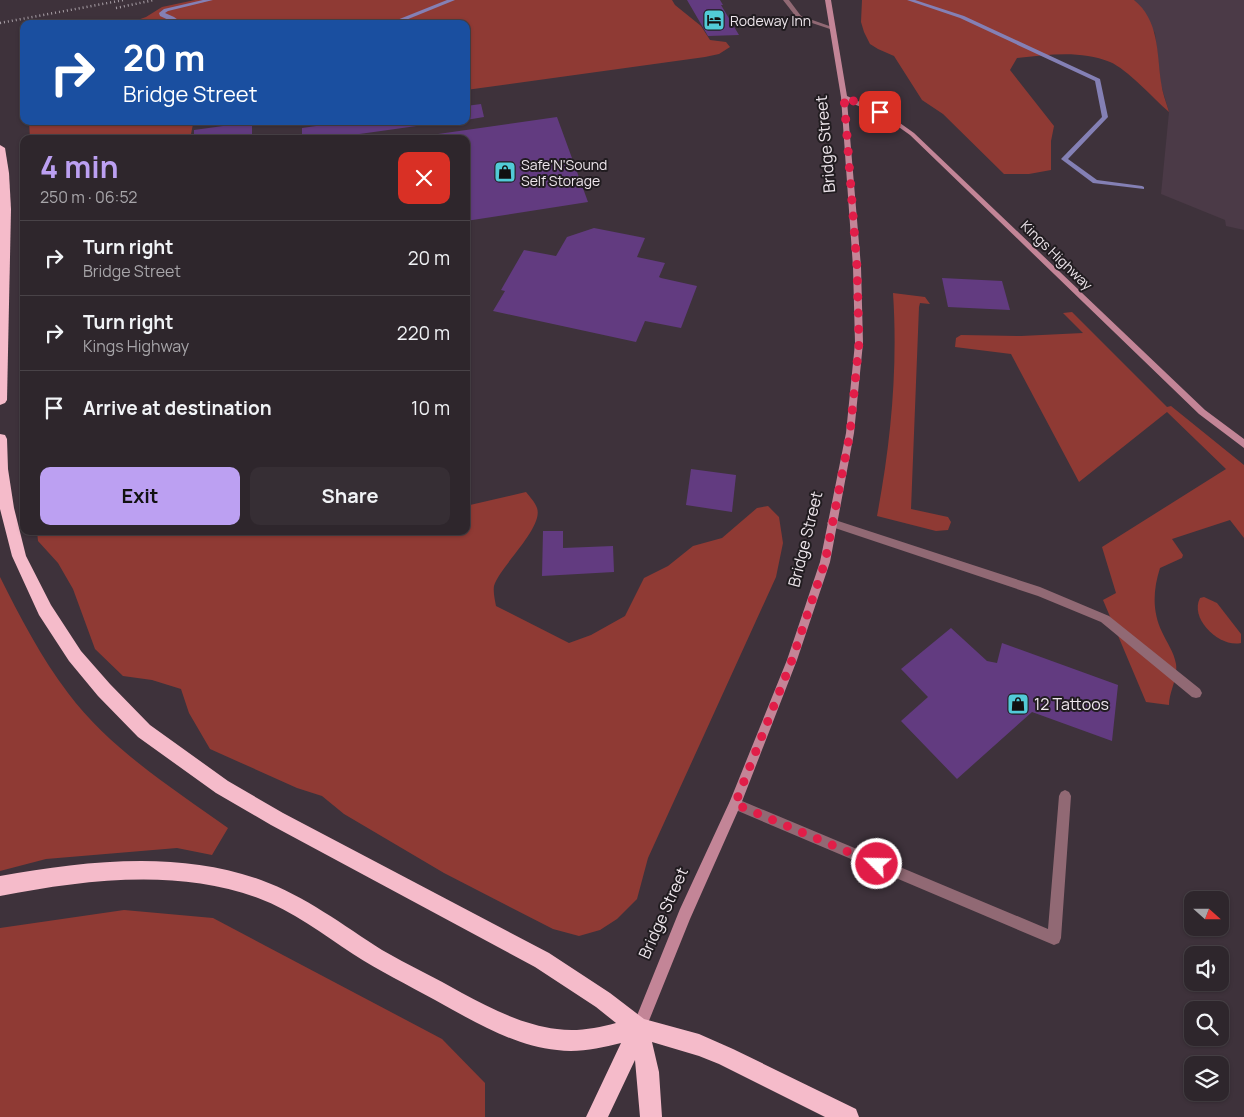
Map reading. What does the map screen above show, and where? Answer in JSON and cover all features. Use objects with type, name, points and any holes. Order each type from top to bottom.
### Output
[{"type":"highway","points":[[0,148],[4,173],[6,209],[0,400]]},
{"type":"highway","points":[[0,439],[1,469],[6,508],[19,556],[45,610],[76,656],[104,690],[144,731],[222,787],[277,819],[542,960],[603,1000],[639,1028],[700,1045],[726,1056],[848,1117]]},
{"type":"highway","points":[[0,886],[50,876],[144,870],[210,877],[245,885],[296,906],[377,957],[484,1016],[524,1032],[557,1040],[590,1040],[639,1028]]},
{"type":"highway","points":[[639,1028],[648,1072],[651,1117]]},
{"type":"highway","name":"Bridge Street","points":[[597,1117],[639,1028]]},
{"type":"main road","name":"Bridge Street","points":[[639,1028],[660,973],[735,804],[792,660],[825,562],[850,433],[859,343],[857,267],[844,97],[828,0]]},
{"type":"main road","name":"Kings Highway","points":[[844,97],[897,121],[912,134],[1202,412],[1244,444]]},
{"type":"street","points":[[786,0],[799,17],[832,28]]},
{"type":"street","points":[[832,523],[1040,592],[1104,619],[1196,692]]},
{"type":"street","points":[[735,804],[1054,938],[1065,796]]},
{"type":"shaded area","points":[[195,0],[672,0],[675,5],[701,26],[710,40],[726,42],[730,47],[719,54],[705,57],[470,89],[470,20],[137,20],[162,7]]},
{"type":"shaded area","points":[[862,0],[1134,0],[1148,17],[1152,27],[1164,97],[1169,112],[1132,77],[1117,66],[1099,58],[1076,55],[1052,55],[1017,58],[1010,70],[1054,126],[1051,141],[1051,170],[1029,174],[1004,174],[943,114],[922,100],[894,56],[870,44],[861,22]]},
{"type":"shaded area","points":[[1134,0],[1244,0],[1244,230],[1226,226],[1225,220],[1161,194],[1169,112],[1161,85],[1155,33]]},
{"type":"shaded area","points":[[29,125],[193,125],[191,135],[30,135]]},
{"type":"shaded area","points":[[893,293],[925,297],[930,304],[920,303],[919,307],[911,509],[948,517],[951,522],[948,530],[936,531],[877,516],[890,433],[895,349]]},
{"type":"shaded area","points":[[1072,312],[1167,407],[1171,406],[1244,465],[1244,538],[1230,520],[1172,539],[1183,555],[1182,558],[1160,568],[1155,592],[1156,616],[1176,664],[1176,675],[1169,705],[1146,702],[1103,600],[1116,593],[1102,547],[1226,469],[1167,412],[1079,482],[1011,354],[955,347],[956,338],[961,335],[1021,336],[1083,333],[1063,313]]},
{"type":"shaded area","points":[[526,492],[533,501],[537,508],[534,526],[494,586],[496,606],[569,643],[591,635],[625,616],[644,578],[668,566],[693,546],[722,538],[757,508],[768,506],[779,517],[783,543],[776,577],[648,858],[637,899],[617,919],[600,930],[579,936],[553,929],[444,873],[344,814],[322,796],[297,788],[210,749],[189,713],[181,689],[152,680],[123,676],[95,649],[73,589],[58,563],[38,541],[37,535],[470,535],[470,505]]},
{"type":"shaded area","points":[[0,577],[23,621],[58,680],[85,713],[122,750],[228,828],[212,855],[177,848],[46,859],[0,871]]},
{"type":"shaded area","points":[[1204,597],[1217,603],[1241,634],[1241,643],[1224,641],[1208,630],[1199,615],[1198,606],[1200,598]]},
{"type":"shaded area","points":[[124,910],[213,918],[442,1039],[485,1083],[485,1117],[0,1117],[0,928]]},
{"type":"building","name":"Rodeway Inn","points":[[687,0],[720,0],[723,5],[721,5],[739,35],[708,36]]},
{"type":"building","points":[[481,104],[484,117],[470,119],[470,105]]},
{"type":"building","points":[[557,117],[588,202],[470,220],[470,135],[431,135]]},
{"type":"building","points":[[230,125],[252,125],[252,135],[194,135],[194,130]]},
{"type":"building","points":[[323,125],[424,125],[352,135],[302,135],[302,128]]},
{"type":"building","points":[[594,228],[645,238],[637,257],[665,263],[659,277],[661,278],[697,286],[681,328],[645,321],[636,342],[493,311],[505,291],[501,290],[524,250],[556,256],[567,237]]},
{"type":"building","points":[[942,278],[1002,281],[1010,310],[948,307]]},
{"type":"building","points":[[691,469],[736,475],[732,512],[686,505]]},
{"type":"building","points":[[543,531],[563,531],[563,548],[613,546],[614,572],[542,576]]},
{"type":"building","name":"12 Tattoos","points":[[951,628],[987,661],[997,663],[1002,643],[1118,685],[1112,741],[1032,712],[957,779],[901,721],[928,697],[901,669]]},
{"type":"waterway","points":[[175,20],[163,16],[162,13],[166,10],[210,0]]},
{"type":"waterway","points":[[400,20],[452,0]]},
{"type":"waterway","points":[[910,0],[962,17],[1098,80],[1105,117],[1064,159],[1095,182],[1142,188]]},
{"type":"railway","points":[[0,23],[124,0]]},
{"type":"railway","points":[[116,8],[154,0]]},
{"type":"place","name":"Rodeway Inn","points":[[714,20]]},
{"type":"place","name":"Safe'N'Sound Self Storage","points":[[505,172]]},
{"type":"place","name":"12 Tattoos","points":[[1018,704]]},
{"type":"route","points":[[877,864],[735,804],[792,660],[825,562],[850,433],[859,343],[857,267],[844,97],[880,112]]}]
